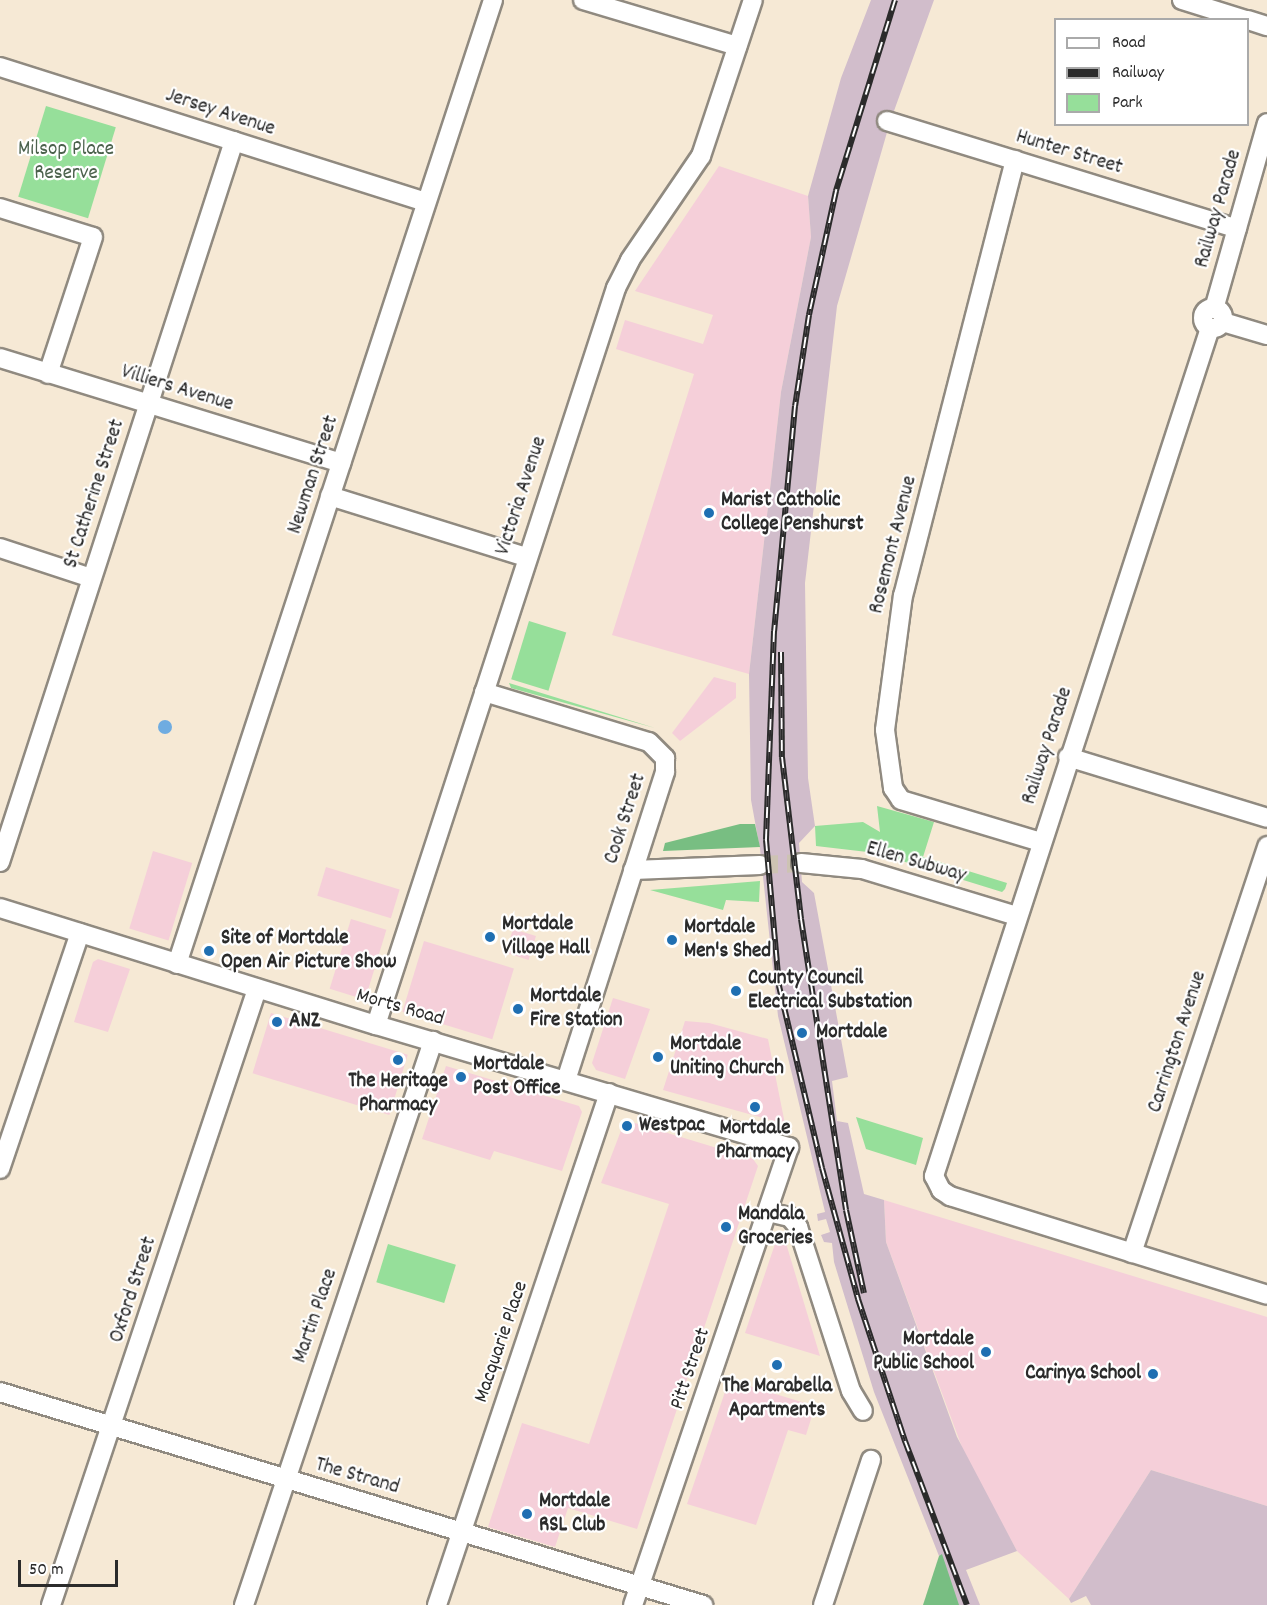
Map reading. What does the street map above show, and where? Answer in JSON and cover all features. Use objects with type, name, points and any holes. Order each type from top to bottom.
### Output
[{"type":"street","name":"Newman Street","points":[[177,964],[493,0]]},
{"type":"street","points":[[583,0],[737,46]]},
{"type":"street","name":"Victoria Avenue","points":[[376,1025],[526,557],[616,288],[630,260],[701,156],[753,0]]},
{"type":"street","points":[[1182,0],[1240,18]]},
{"type":"street","points":[[1249,21],[1267,26]]},
{"type":"street","name":"Jersey Avenue","points":[[0,67],[426,202]]},
{"type":"street","name":"Hunter Street","points":[[887,121],[1237,229]]},
{"type":"street","name":"Railway Parade","points":[[1132,1253],[950,1196],[941,1190],[934,1179],[936,1161],[1068,757],[1216,320],[1237,229],[1267,124]]},
{"type":"street","name":"St Catherine Street","points":[[0,862],[90,578],[234,141]]},
{"type":"street","name":"Rosemont Avenue","points":[[1015,159],[903,595],[885,730],[893,788],[902,800],[1041,842]]},
{"type":"street","points":[[0,208],[93,237],[48,374]]},
{"type":"street","points":[[1216,320],[1267,334]]},
{"type":"street","name":"Villiers Avenue","points":[[0,358],[341,463]]},
{"type":"street","points":[[330,496],[526,557]]},
{"type":"street","points":[[0,548],[90,578]]},
{"type":"street","name":"Cook Street","points":[[484,692],[649,742],[659,749],[665,758],[665,772],[566,1081]]},
{"type":"street","points":[[1068,757],[1267,818]]},
{"type":"street","name":"Carrington Avenue","points":[[1132,1253],[1267,846]]},
{"type":"street","name":"Ellen Subway","points":[[801,863],[862,870],[1017,916]]},
{"type":"street","points":[[633,870],[760,865]]},
{"type":"street","name":"Morts Road","points":[[0,908],[257,989],[789,1147]]},
{"type":"street","points":[[0,1169],[80,933]]},
{"type":"street","name":"Oxford Street","points":[[51,1605],[257,989]]},
{"type":"street","name":"Martin Place","points":[[244,1605],[433,1041]]},
{"type":"street","name":"Macquarie Place","points":[[437,1605],[609,1093]]},
{"type":"street","name":"Pitt Street","points":[[633,1605],[789,1147]]},
{"type":"street","points":[[768,1212],[790,1217],[798,1227],[851,1391],[863,1411]]},
{"type":"street","points":[[1132,1253],[1267,1295]]},
{"type":"street","name":"The Strand","points":[[0,1392],[703,1605]]},
{"type":"street","points":[[823,1605],[871,1460]]},
{"type":"shaded area","points":[[871,0],[934,0],[890,122],[837,306],[805,583],[808,778],[815,826],[799,843],[802,882],[814,893],[848,1077],[832,1081],[837,1121],[848,1123],[864,1194],[884,1200],[886,1242],[957,1437],[1017,1551],[966,1570],[980,1605],[948,1605],[939,1556],[874,1392],[834,1262],[832,1243],[824,1242],[821,1235],[830,1232],[826,1219],[818,1221],[817,1214],[825,1212],[778,1016],[760,849],[751,800],[749,674],[781,392],[811,237],[808,196],[841,78]]},
{"type":"shaded area","name":"Marist Catholic College Penshurst","points":[[719,166],[808,196],[811,237],[781,392],[749,674],[612,635],[694,374],[616,349],[625,320],[703,344],[713,315],[635,291]]},
{"type":"shaded area","points":[[714,677],[736,683],[736,698],[680,741],[672,733]]},
{"type":"shaded area","points":[[153,851],[192,863],[169,940],[129,928]]},
{"type":"shaded area","points":[[326,867],[400,890],[391,918],[317,896]]},
{"type":"shaded area","points":[[351,919],[386,930],[365,1000],[330,989]]},
{"type":"shaded area","points":[[513,929],[536,936],[529,960],[506,953]]},
{"type":"shaded area","points":[[424,941],[514,968],[492,1039],[402,1012]]},
{"type":"shaded area","points":[[98,959],[130,969],[108,1032],[74,1022],[93,962]]},
{"type":"shaded area","points":[[613,998],[650,1009],[625,1079],[596,1070],[592,1063]]},
{"type":"shaded area","points":[[271,1013],[408,1055],[389,1115],[253,1073]]},
{"type":"shaded area","points":[[685,1021],[709,1023],[768,1039],[785,1124],[663,1090]]},
{"type":"shaded area","points":[[446,1066],[579,1106],[582,1112],[562,1171],[494,1151],[490,1160],[422,1139]]},
{"type":"shaded area","points":[[625,1120],[753,1159],[758,1166],[637,1529],[568,1508],[555,1547],[488,1527],[522,1423],[589,1444],[669,1204],[601,1183]]},
{"type":"shaded area","name":"Carinya School","points":[[884,1200],[1267,1317],[1267,1506],[1151,1470],[1069,1599],[1017,1551],[966,1458],[886,1242]]},
{"type":"shaded area","points":[[782,1236],[820,1356],[745,1333],[777,1238]]},
{"type":"shaded area","points":[[729,1380],[815,1406],[806,1435],[788,1430],[756,1525],[687,1504]]},
{"type":"shaded area","points":[[1151,1470],[1267,1506],[1267,1605],[1091,1605],[1086,1596],[1071,1603],[1069,1599]]},
{"type":"green space","name":"Milsop Place Reserve","points":[[46,106],[116,127],[88,218],[18,197]]},
{"type":"green space","points":[[529,621],[566,632],[548,691],[511,679]]},
{"type":"green space","points":[[509,683],[655,728],[511,688]]},
{"type":"green space","points":[[877,806],[934,822],[923,857],[1007,883],[1005,889],[1002,892],[876,853],[816,846],[815,826],[863,822],[880,832]]},
{"type":"green space","points":[[740,824],[755,824],[760,847],[663,851],[665,843]]},
{"type":"green space","points":[[760,881],[759,902],[726,900],[723,910],[650,890]]},
{"type":"green space","points":[[856,1117],[923,1138],[916,1165],[866,1149]]},
{"type":"green space","points":[[388,1244],[456,1265],[444,1303],[376,1282]]},
{"type":"green space","points":[[942,1554],[959,1605],[923,1605],[939,1556]]},
{"type":"water","points":[[162,720],[168,720],[172,727],[168,734],[162,734],[158,730],[158,724]]},
{"type":"tunnel","points":[[760,865],[801,863]]},
{"type":"railway","points":[[895,0],[836,191],[809,315],[795,406],[774,631],[766,840],[779,986],[822,1168],[858,1299],[905,1441],[967,1605]]},
{"type":"railway","points":[[781,652],[782,757],[801,919],[846,1210],[864,1293]]},
{"type":"place","name":"Marist Catholic College Penshurst","points":[[709,513]]},
{"type":"place","name":"Mortdale Village Hall","points":[[490,937]]},
{"type":"place","name":"Mortdale Men's Shed","points":[[672,940]]},
{"type":"place","name":"Site of Mortdale Open Air Picture Show","points":[[209,951]]},
{"type":"place","name":"County Council Electrical Substation","points":[[736,991]]},
{"type":"place","name":"Mortdale Fire Station","points":[[518,1009]]},
{"type":"place","name":"ANZ","points":[[277,1022]]},
{"type":"place","name":"Mortdale","points":[[802,1033]]},
{"type":"place","name":"Mortdale Uniting Church","points":[[658,1057]]},
{"type":"place","name":"The Heritage Pharmacy","points":[[398,1060]]},
{"type":"place","name":"Mortdale Post Office","points":[[461,1077]]},
{"type":"place","name":"Mortdale Pharmacy","points":[[755,1107]]},
{"type":"place","name":"Westpac","points":[[627,1126]]},
{"type":"place","name":"Mandala Groceries","points":[[726,1227]]},
{"type":"place","name":"Mortdale Public School","points":[[986,1352]]},
{"type":"place","name":"The Marabella Apartments","points":[[777,1365]]},
{"type":"place","name":"Carinya School","points":[[1153,1374]]},
{"type":"place","name":"Mortdale RSL Club","points":[[527,1514]]}]
